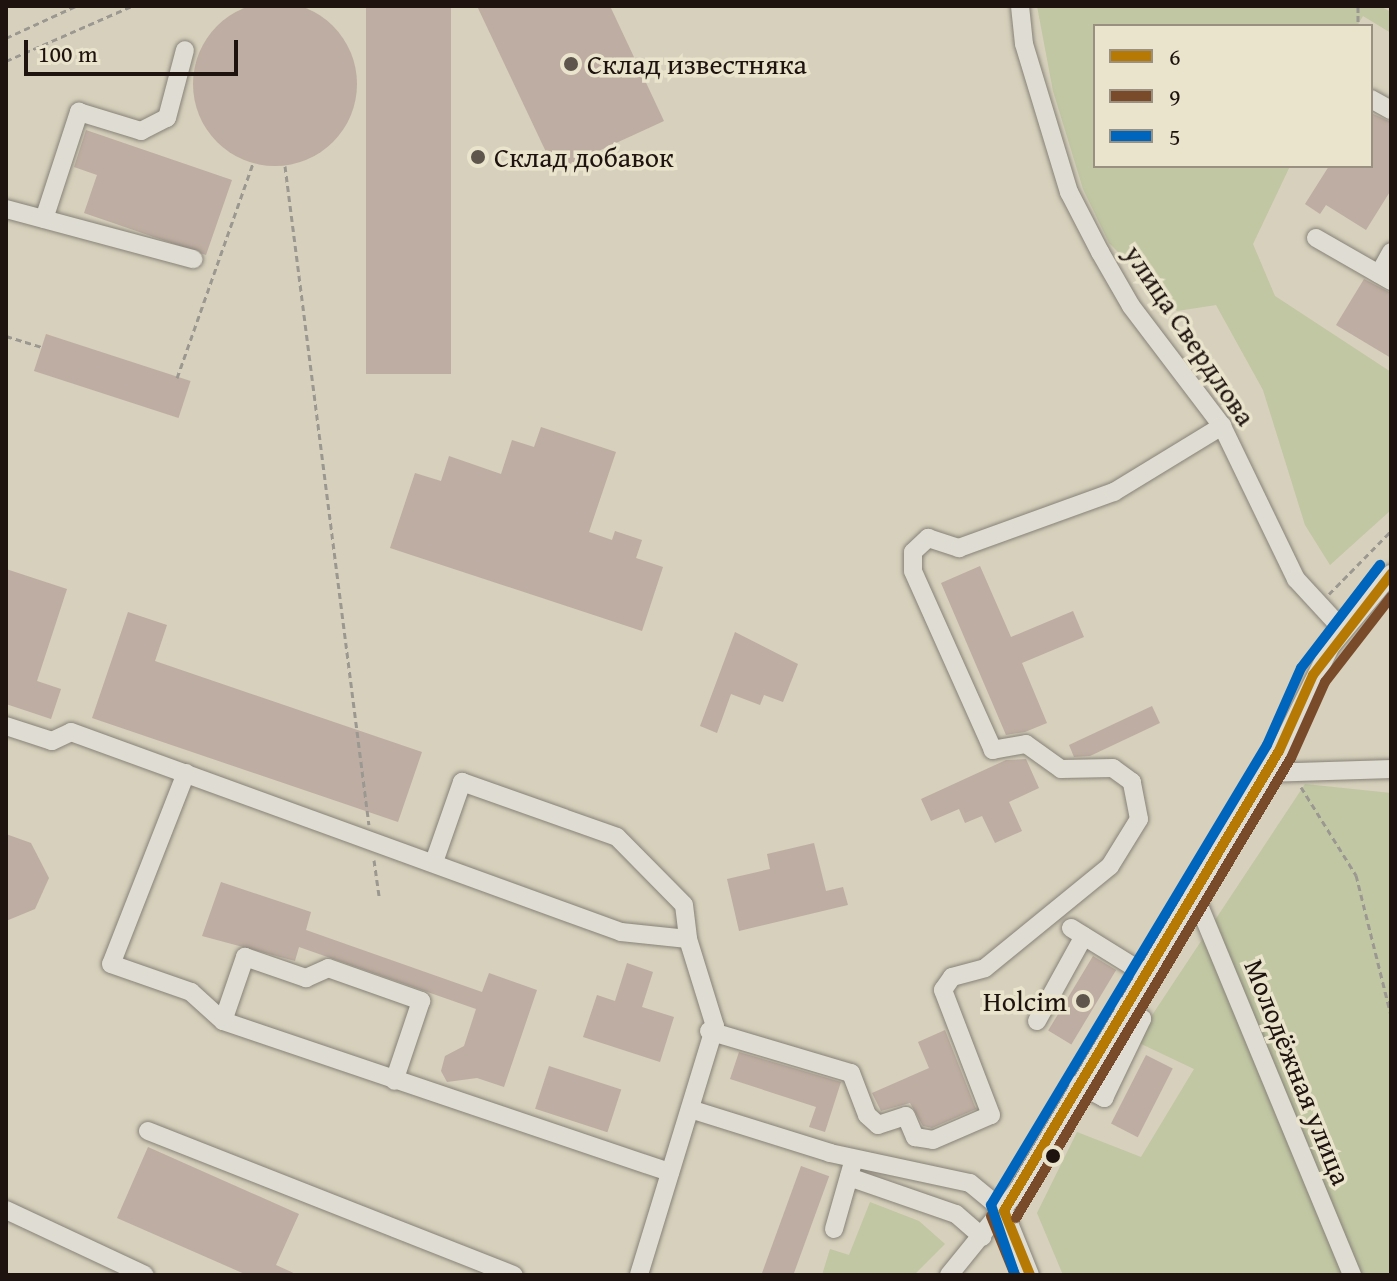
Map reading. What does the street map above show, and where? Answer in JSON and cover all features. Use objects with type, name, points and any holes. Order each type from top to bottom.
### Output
[{"type":"street","name":"улица Свердлова","points":[[1020,6],[1024,44],[1069,192],[1131,306],[1222,426],[1296,579],[1343,630]]},
{"type":"street","points":[[44,219],[79,112],[141,131],[167,118],[185,50]]},
{"type":"street","points":[[1373,100],[1391,110]]},
{"type":"street","points":[[6,209],[193,259]]},
{"type":"street","points":[[1316,238],[1385,277],[1391,252]]},
{"type":"street","points":[[709,1031],[851,1073],[867,1115],[878,1125],[906,1116],[915,1137],[933,1140],[991,1115],[943,990],[952,977],[985,968],[1110,866],[1139,819],[1132,782],[1113,768],[1061,769],[1026,744],[993,750],[913,571],[913,552],[928,538],[959,548],[1114,492],[1222,426]]},
{"type":"street","points":[[949,1275],[1004,1211],[1142,972],[1266,773],[1313,675],[1343,630],[1391,574]]},
{"type":"street","points":[[6,726],[52,741],[71,732],[621,932],[688,939]]},
{"type":"street","points":[[1266,773],[1391,769]]},
{"type":"street","points":[[186,773],[111,964],[191,992],[223,1021],[670,1172]]},
{"type":"street","points":[[434,862],[462,782],[617,837],[684,905],[688,939],[715,1026],[709,1031],[690,1109],[639,1275]]},
{"type":"street","name":"Молодёжная улица","points":[[1193,891],[1352,1275]]},
{"type":"street","points":[[1037,1021],[1077,932],[1142,972]]},
{"type":"street","points":[[223,1021],[245,957],[306,978],[328,968],[421,1001],[394,1081]]},
{"type":"street","points":[[1078,1084],[1104,1098],[1142,1019],[1123,1006]]},
{"type":"street","points":[[690,1109],[970,1183],[1004,1211],[1030,1275]]},
{"type":"street","points":[[148,1131],[514,1275]]},
{"type":"street","points":[[834,1229],[856,1155]]},
{"type":"street","points":[[849,1177],[956,1214],[982,1237]]},
{"type":"street","points":[[6,1210],[145,1275]]},
{"type":"path","points":[[6,38],[76,6]]},
{"type":"path","points":[[6,61],[132,6]]},
{"type":"path","points":[[177,378],[253,163]]},
{"type":"path","points":[[285,166],[371,834]]},
{"type":"path","points":[[6,336],[41,347]]},
{"type":"path","points":[[1318,606],[1391,531]]},
{"type":"path","points":[[1295,779],[1356,875],[1391,1015]]},
{"type":"path","points":[[373,850],[379,897]]},
{"type":"green space","points":[[1037,6],[1380,6],[1391,12],[1391,33],[1363,16],[1358,24],[1093,24],[1093,168],[1289,168],[1253,244],[1275,296],[1391,372],[1391,510],[1330,565],[1305,525],[1263,390],[1216,305],[1177,311],[1109,243],[1083,189],[1053,91]]},
{"type":"green space","points":[[1305,784],[1391,793],[1391,1275],[1063,1275],[1037,1213],[1077,1132],[1141,1157],[1194,1069],[1135,1041]]},
{"type":"green space","points":[[870,1202],[919,1221],[945,1244],[914,1275],[822,1275],[830,1249],[849,1255]]},
{"type":"building","points":[[275,2],[306,8],[333,26],[351,53],[357,84],[351,115],[333,142],[306,160],[275,166],[244,160],[217,142],[199,115],[193,84],[199,53],[217,26],[244,8]]},
{"type":"building","points":[[366,6],[451,6],[451,374],[366,374]]},
{"type":"building","name":"Склад известняка","points":[[477,6],[610,6],[664,121],[555,171]]},
{"type":"building","points":[[1373,114],[1391,122],[1391,190],[1366,230],[1326,205],[1320,214],[1305,204],[1328,168],[1373,168]]},
{"type":"building","points":[[86,130],[232,180],[206,255],[84,213],[97,175],[74,167]]},
{"type":"building","points":[[1364,279],[1391,293],[1391,358],[1336,325]]},
{"type":"building","points":[[46,334],[191,381],[179,418],[34,371]]},
{"type":"building","points":[[541,427],[616,452],[589,532],[612,540],[615,531],[642,540],[636,558],[663,567],[642,631],[390,548],[415,473],[441,481],[449,456],[501,474],[512,440],[534,447]]},
{"type":"building","points":[[980,566],[1011,637],[1073,611],[1084,637],[1022,663],[1047,723],[1025,732],[1006,735],[941,583]]},
{"type":"building","points":[[6,569],[67,589],[37,681],[61,689],[51,719],[6,704]]},
{"type":"building","points":[[128,612],[167,625],[155,661],[422,752],[398,822],[92,718]]},
{"type":"building","points":[[735,632],[798,664],[783,702],[764,695],[760,705],[731,694],[717,733],[700,726]]},
{"type":"building","points":[[1152,706],[1160,723],[1090,756],[1074,757],[1069,745]]},
{"type":"building","points":[[1026,759],[1039,788],[1009,802],[1022,831],[995,843],[982,816],[965,823],[959,809],[931,821],[921,799],[1006,760]]},
{"type":"building","points":[[6,834],[31,843],[49,878],[35,909],[6,921]]},
{"type":"building","points":[[814,843],[826,891],[843,887],[848,905],[739,931],[727,879],[770,869],[767,854]]},
{"type":"building","points":[[221,882],[311,912],[306,930],[482,992],[489,973],[537,990],[504,1087],[477,1078],[447,1082],[441,1071],[445,1056],[464,1046],[476,1009],[299,947],[295,961],[202,936]]},
{"type":"building","name":"Holcim","points":[[1093,956],[1116,970],[1071,1044],[1048,1031]]},
{"type":"building","points":[[627,963],[653,972],[642,1007],[674,1017],[660,1062],[583,1037],[597,995],[615,1001]]},
{"type":"building","points":[[945,1030],[976,1109],[932,1128],[923,1126],[910,1103],[881,1111],[872,1093],[929,1068],[918,1042]]},
{"type":"building","points":[[739,1052],[841,1082],[825,1132],[809,1127],[816,1107],[730,1079]]},
{"type":"building","points":[[1146,1055],[1173,1069],[1138,1137],[1111,1124]]},
{"type":"building","points":[[549,1066],[621,1089],[607,1132],[535,1109]]},
{"type":"building","points":[[148,1147],[299,1214],[276,1265],[298,1275],[247,1275],[117,1218]]},
{"type":"building","points":[[801,1166],[829,1176],[793,1275],[762,1274]]},
{"type":"transit line","name":"5","points":[[1015,1275],[991,1205],[1267,745],[1301,668],[1380,565]]},
{"type":"transit line","name":"6","points":[[1004,1211],[1279,751],[1313,675],[1391,574]]},
{"type":"transit line","name":"9","points":[[1016,1218],[1291,758],[1325,682],[1391,597]]},
{"type":"transit line","name":"6","points":[[1004,1211],[1030,1275]]},
{"type":"transit line","name":"9","points":[[991,1216],[1015,1275]]},
{"type":"place","name":"Склад известняка","points":[[571,64]]},
{"type":"place","name":"Склад добавок","points":[[478,157]]},
{"type":"place","name":"Holcim","points":[[1083,1001]]}]
